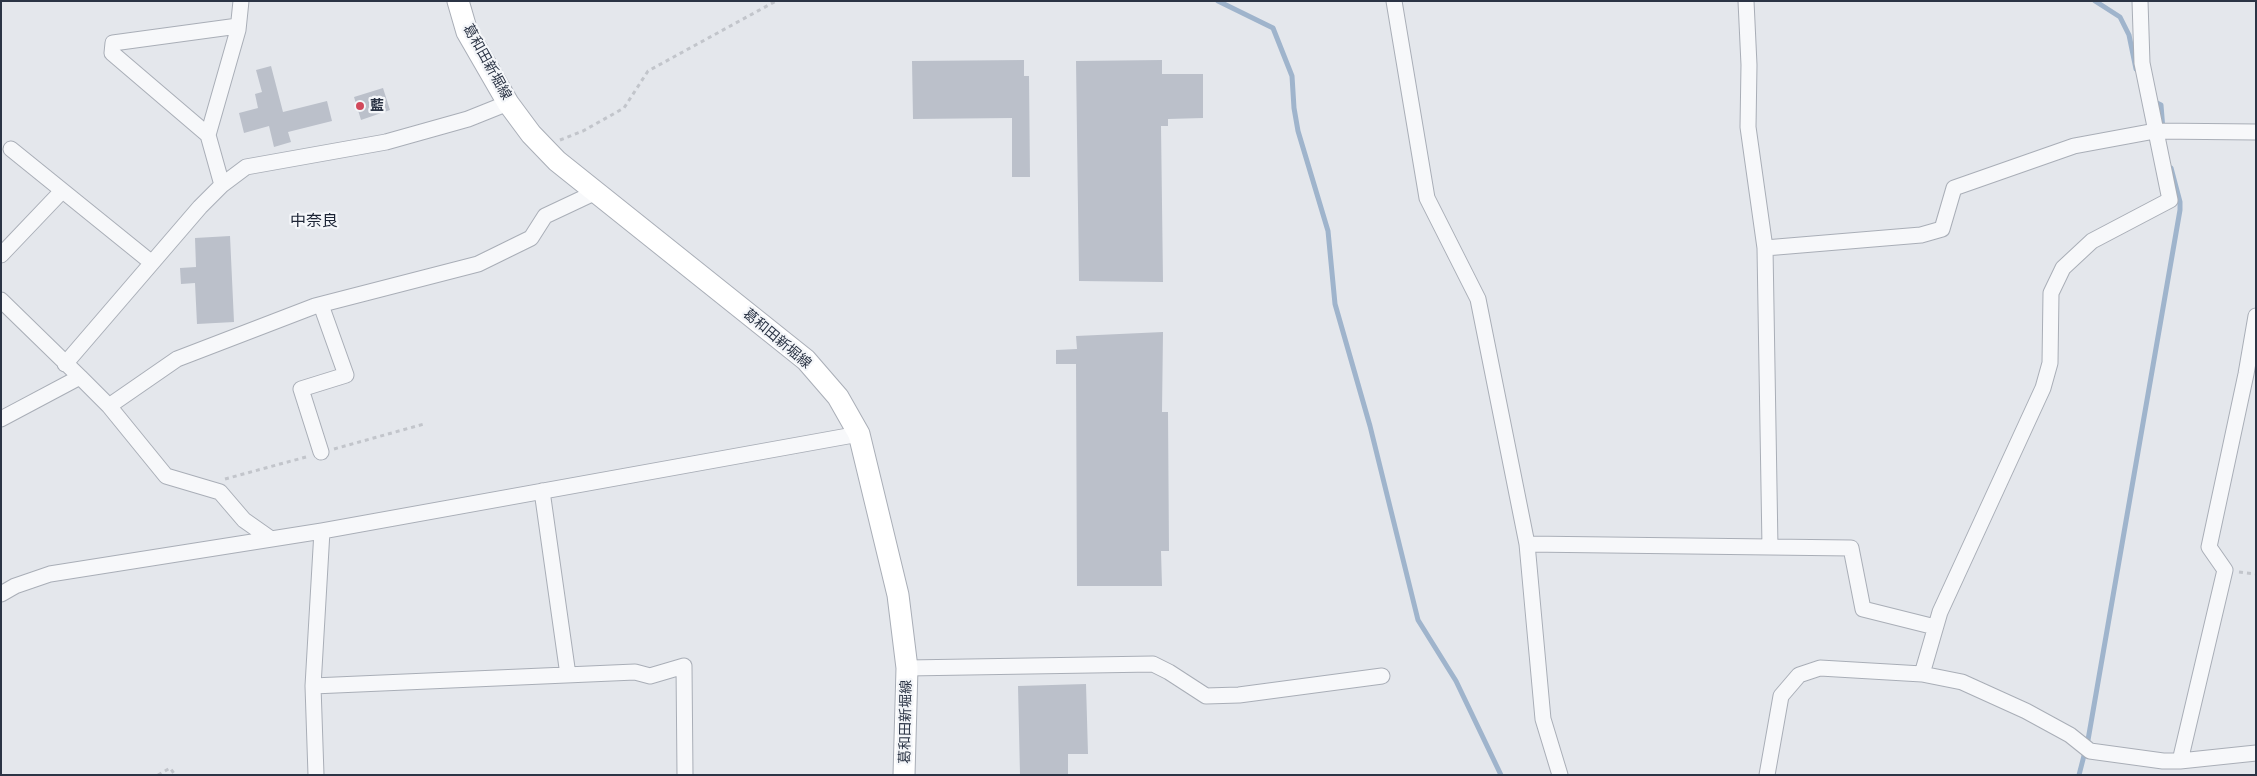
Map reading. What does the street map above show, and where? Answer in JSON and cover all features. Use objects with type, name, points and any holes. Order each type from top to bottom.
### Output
[{"type":"main road","name":"葛和田新堀線","points":[[458,1],[467,32],[508,103],[531,134],[557,161],[806,360],[838,397],[859,434],[898,595],[907,668],[904,775]]},
{"type":"street","points":[[222,185],[208,135],[238,26],[241,1]]},
{"type":"street","points":[[1394,1],[1427,198],[1478,298],[1527,544],[1543,719],[1560,775]]},
{"type":"street","points":[[1746,1],[1749,64],[1748,127],[1765,248],[1770,547]]},
{"type":"street","points":[[1922,674],[1940,612],[2043,388],[2050,363],[2051,293],[2063,268],[2092,241],[2170,200],[2142,63],[2140,1]]},
{"type":"street","points":[[208,135],[112,53],[113,43],[238,26]]},
{"type":"street","points":[[65,364],[200,206],[222,185],[246,167],[386,142],[468,119],[508,103]]},
{"type":"street","points":[[1765,248],[1922,235],[1942,229],[1954,188],[2074,146],[2155,131],[2256,132]]},
{"type":"street","points":[[11,149],[152,263]]},
{"type":"street","points":[[1,255],[62,191]]},
{"type":"street","points":[[109,406],[177,359],[321,305],[478,264],[531,238],[545,216],[596,192]]},
{"type":"street","points":[[1,300],[109,406],[166,476],[220,492],[244,520],[271,539]]},
{"type":"street","points":[[321,305],[346,375],[301,389],[321,452]]},
{"type":"street","points":[[2180,761],[2225,570],[2209,547],[2251,376],[2256,316]]},
{"type":"street","points":[[1,419],[80,377]]},
{"type":"street","points":[[1,594],[15,586],[50,574],[322,531],[859,434]]},
{"type":"street","points":[[542,491],[568,675]]},
{"type":"street","points":[[316,775],[313,686],[322,531]]},
{"type":"street","points":[[1527,544],[1851,548],[1863,609],[1936,627]]},
{"type":"street","points":[[907,668],[1153,664],[1206,696],[1239,695],[1382,676]]},
{"type":"street","points":[[313,686],[635,672],[650,676],[684,666],[685,775]]},
{"type":"street","points":[[1767,775],[1781,696],[1799,675],[1820,668],[1922,674],[1962,682],[1988,692],[2070,735],[2090,752],[2161,768],[2180,761],[2256,753]]},
{"type":"path","points":[[544,147],[583,131],[624,108],[648,71],[776,1]]},
{"type":"path","points":[[158,775],[170,768],[175,775]]},
{"type":"building","points":[[1024,60],[1024,76],[1029,76],[1030,177],[1012,177],[1012,118],[913,119],[912,61]]},
{"type":"building","points":[[1162,60],[1162,74],[1203,74],[1203,118],[1168,119],[1168,126],[1161,126],[1163,282],[1079,281],[1076,61]]},
{"type":"building","points":[[271,66],[283,112],[327,101],[332,121],[288,132],[291,142],[274,147],[269,126],[244,133],[239,113],[258,108],[255,94],[262,92],[256,70]]},
{"type":"building","points":[[383,88],[390,110],[361,120],[354,97]]},
{"type":"building","points":[[230,236],[234,322],[197,324],[195,283],[181,284],[180,268],[196,267],[195,238]]},
{"type":"building","points":[[1163,332],[1162,412],[1168,412],[1169,551],[1161,551],[1162,586],[1077,586],[1076,364],[1056,364],[1056,350],[1077,349],[1076,336]]},
{"type":"building","points":[[1086,684],[1088,754],[1068,754],[1068,775],[1020,775],[1018,686]]},
{"type":"waterway","points":[[1218,1],[1273,28],[1292,76],[1298,131],[1328,231],[1335,304],[1370,426],[1418,620],[1456,681],[1501,775]]},
{"type":"waterway","points":[[2095,1],[2120,17],[2129,35],[2136,69]]},
{"type":"waterway","points":[[2153,101],[2161,105],[2163,130]]},
{"type":"waterway","points":[[2079,775],[2088,740],[2180,210],[2180,202],[2171,168]]},
{"type":"place","name":"藍","points":[[360,106]]},
{"type":"district","name":"中奈良","points":[[314,221]]}]
